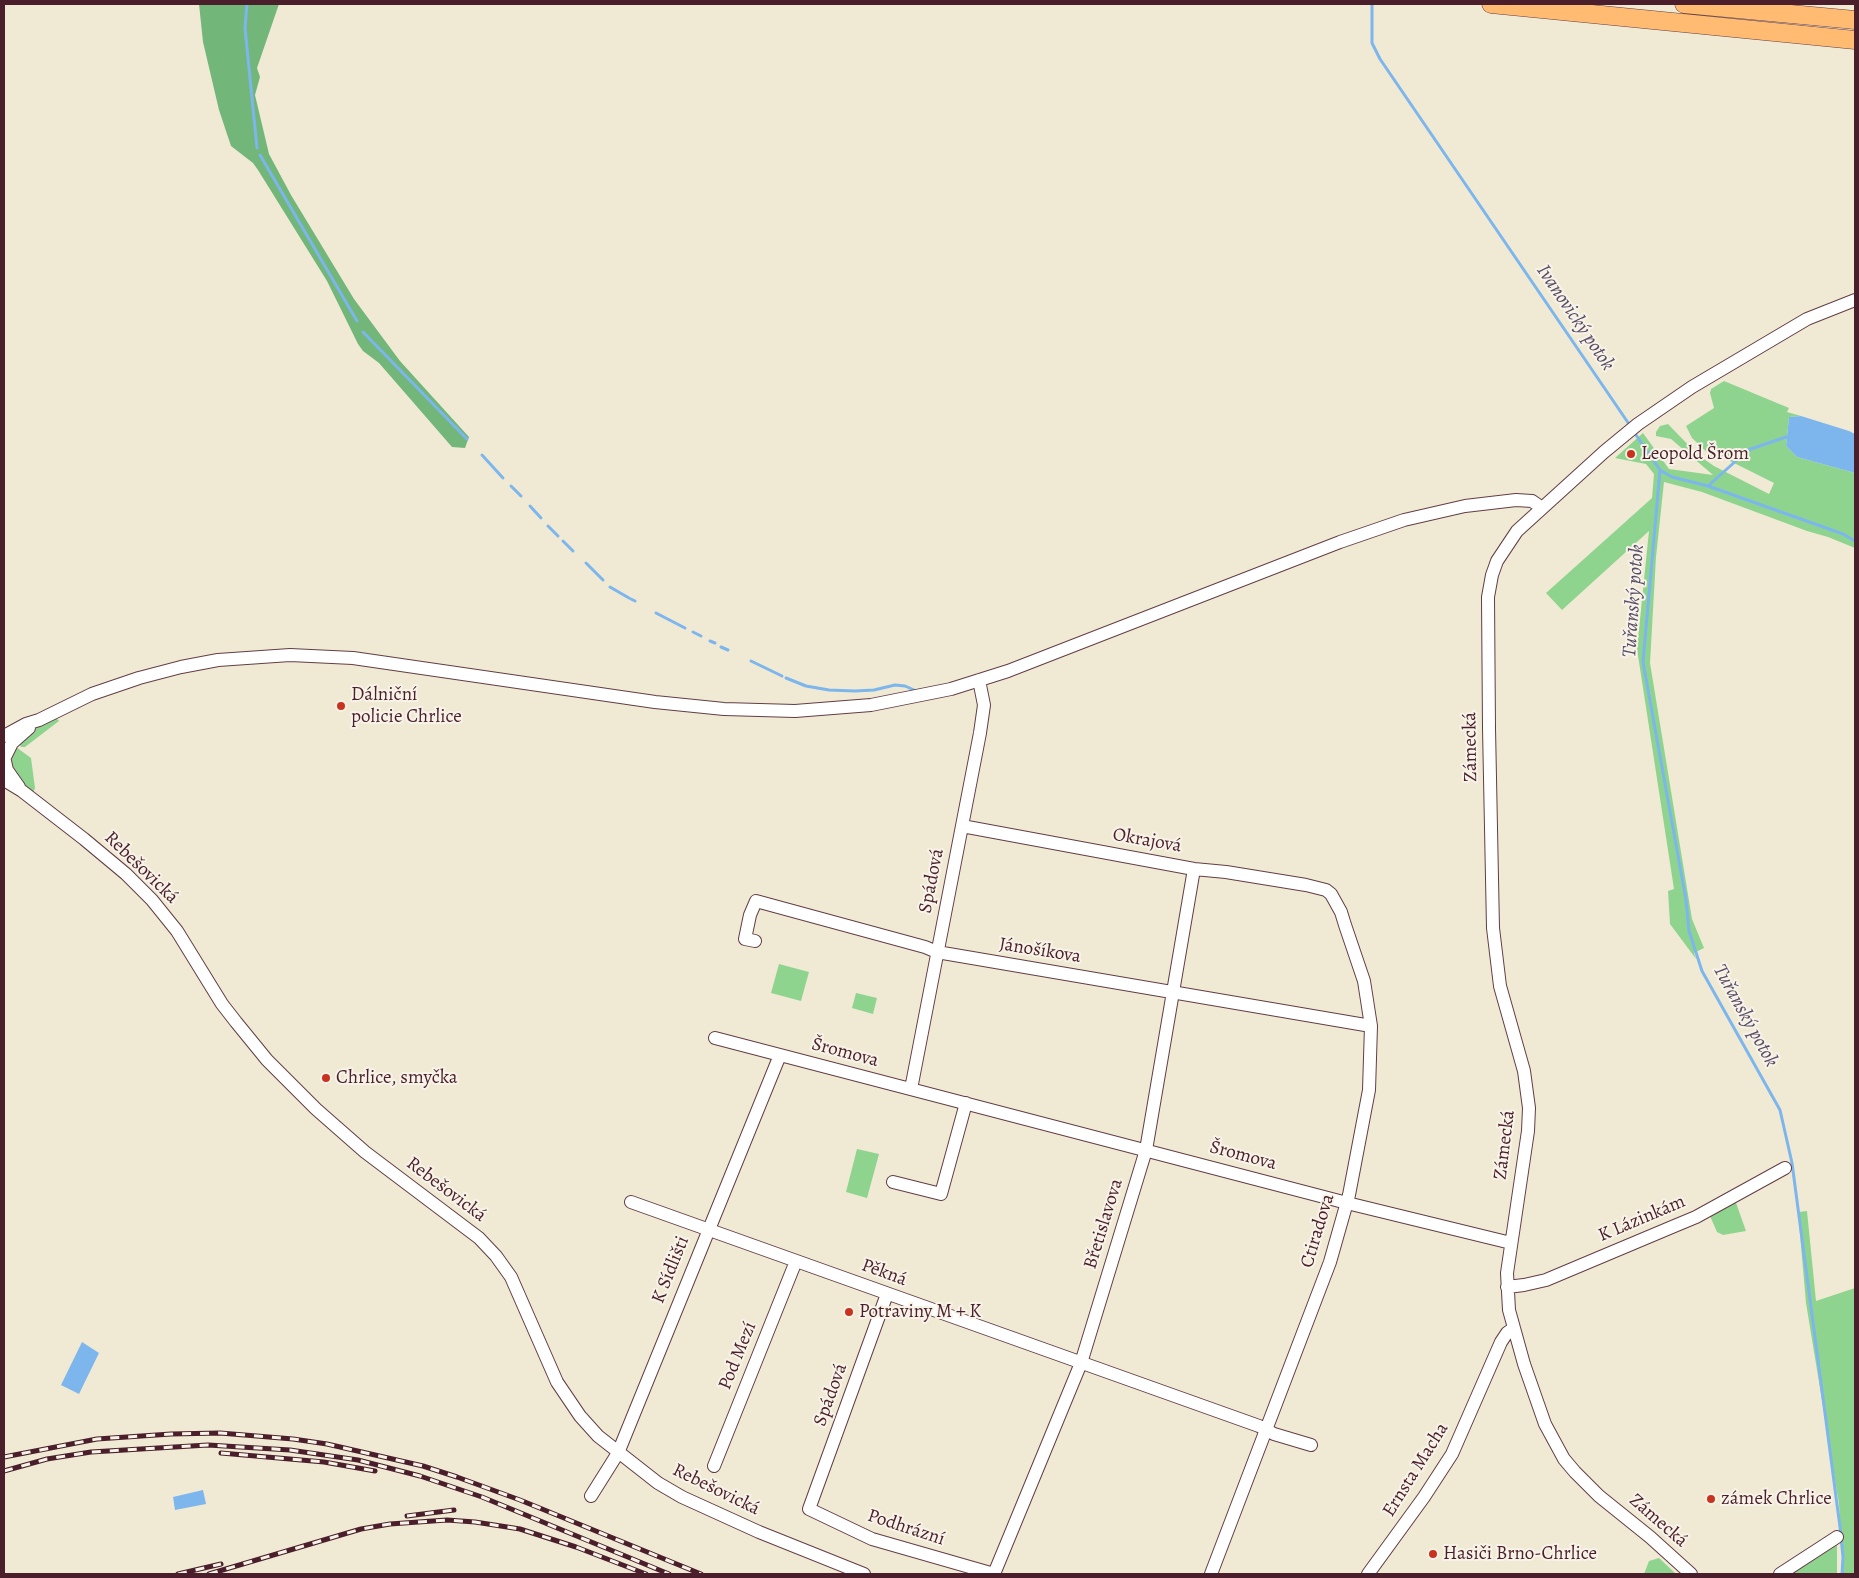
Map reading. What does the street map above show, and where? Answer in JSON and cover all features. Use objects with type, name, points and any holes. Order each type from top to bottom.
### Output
[{"type":"highway","points":[[1491,4],[1855,40]]},
{"type":"highway","points":[[1684,4],[1855,20]]},
{"type":"street","name":"Zámecká","points":[[1691,1574],[1650,1537],[1599,1496],[1564,1459],[1545,1424],[1524,1364],[1509,1310],[1507,1272],[1528,1131],[1529,1108],[1524,1071],[1500,986],[1494,937],[1488,597],[1492,575],[1503,550],[1517,531],[1638,424],[1692,387],[1807,319],[1855,300]]},
{"type":"street","points":[[4,736],[92,694],[138,678],[218,660],[290,655],[353,658],[655,702],[745,711],[814,710],[870,705],[952,689],[979,680],[1045,657],[1340,542],[1404,520],[1465,506],[1523,500],[1532,501],[1542,508]]},
{"type":"street","name":"Spádová","points":[[911,1089],[983,711],[979,680]]},
{"type":"street","points":[[4,757],[12,743],[39,720]]},
{"type":"street","name":"Rebešovická","points":[[4,757],[7,770],[22,791]]},
{"type":"street","name":"Rebešovická","points":[[4,780],[22,791],[119,868],[152,900],[177,931],[222,1004],[236,1022],[267,1060],[316,1109],[365,1152],[479,1238],[496,1256],[511,1277],[539,1343],[568,1400],[588,1426],[618,1453],[658,1483],[682,1497],[759,1532],[864,1574]]},
{"type":"street","name":"Okrajová","points":[[962,826],[1194,869],[1306,884],[1326,890]]},
{"type":"street","name":"Břetislavova","points":[[994,1574],[1081,1363],[1146,1150],[1194,869]]},
{"type":"street","name":"Ctiradova","points":[[1211,1574],[1330,1262],[1347,1203],[1369,1090],[1371,1026],[1364,981],[1335,899],[1326,890]]},
{"type":"street","name":"Jánošíkova","points":[[755,941],[745,939],[750,915],[756,901],[925,947],[936,952],[1371,1026]]},
{"type":"street","name":"Šromova","points":[[715,1038],[1511,1244]]},
{"type":"street","name":"K Sídlišti","points":[[591,1496],[618,1453],[780,1055]]},
{"type":"street","points":[[893,1182],[941,1194],[966,1103]]},
{"type":"street","name":"K Lázinkám","points":[[1508,1287],[1546,1280],[1696,1217],[1785,1168]]},
{"type":"street","name":"Pěkná","points":[[631,1202],[1274,1434],[1310,1445]]},
{"type":"street","name":"Pod Mezí","points":[[714,1466],[796,1261]]},
{"type":"street","name":"Spádová","points":[[809,1510],[887,1294]]},
{"type":"street","name":"Ernsta Macha","points":[[1368,1574],[1424,1497],[1452,1454],[1501,1342],[1507,1333],[1514,1328]]},
{"type":"street","name":"Podhrázní","points":[[809,1510],[872,1539],[994,1574]]},
{"type":"street","points":[[1780,1574],[1836,1537]]},
{"type":"green space","points":[[199,4],[279,4],[257,68],[260,77],[255,95],[269,154],[291,195],[354,299],[400,361],[469,437],[465,448],[452,447],[379,363],[363,351],[327,281],[258,170],[253,163],[231,146],[219,110],[203,42]]},
{"type":"green space","points":[[1724,381],[1789,408],[1787,412],[1801,416],[1789,417],[1786,446],[1797,457],[1855,473],[1855,548],[1702,492],[1664,482],[1656,557],[1650,663],[1692,919],[1704,948],[1694,953],[1696,959],[1670,924],[1668,891],[1674,889],[1637,649],[1649,531],[1562,610],[1546,593],[1652,498],[1654,474],[1646,464],[1615,458],[1643,433],[1669,469],[1713,475],[1671,439],[1656,436],[1660,426],[1668,424],[1698,455],[1714,466],[1769,494],[1774,483],[1716,454],[1713,458],[1692,438],[1686,426],[1714,408],[1710,393],[1711,389]]},
{"type":"green space","points":[[57,718],[59,721],[25,747],[21,747],[19,743],[22,738],[38,727]]},
{"type":"green space","points":[[16,747],[31,758],[35,788],[33,794],[18,778],[12,768],[12,756]]},
{"type":"green space","points":[[779,964],[809,972],[801,1001],[771,993]]},
{"type":"green space","points":[[856,993],[877,998],[873,1014],[852,1008]]},
{"type":"green space","points":[[857,1149],[879,1154],[867,1198],[846,1192]]},
{"type":"green space","points":[[1735,1200],[1746,1231],[1723,1235],[1717,1232],[1710,1216]]},
{"type":"green space","points":[[1807,1211],[1816,1301],[1855,1288],[1855,1574],[1843,1574],[1839,1504],[1806,1303],[1798,1212]]},
{"type":"green space","points":[[1837,1537],[1837,1574],[1789,1574]]},
{"type":"green space","points":[[1659,1558],[1675,1573],[1644,1574],[1649,1561]]},
{"type":"water","points":[[1801,416],[1855,434],[1855,473],[1797,457],[1786,446],[1789,417]]},
{"type":"water","points":[[82,1342],[99,1353],[79,1394],[61,1385]]},
{"type":"water","points":[[203,1490],[206,1504],[175,1510],[173,1497]]},
{"type":"waterway","points":[[247,4],[245,28],[257,148]]},
{"type":"waterway","name":"Ivanovický potok","points":[[1372,4],[1372,43],[1380,59],[1631,427]]},
{"type":"waterway","points":[[260,155],[357,321]]},
{"type":"waterway","points":[[363,332],[467,439]]},
{"type":"waterway","name":"Ivanovický potok","points":[[1634,432],[1660,470],[1672,477],[1708,486],[1843,534],[1855,541]]},
{"type":"waterway","points":[[1708,486],[1748,450],[1786,437],[1790,439]]},
{"type":"waterway","points":[[482,455],[503,478]]},
{"type":"waterway","name":"Tuřanský potok","points":[[1660,470],[1643,662],[1686,900],[1689,931],[1702,971],[1780,1110],[1792,1163],[1840,1527],[1843,1557],[1842,1574]]},
{"type":"waterway","points":[[511,486],[521,496]]},
{"type":"waterway","points":[[530,506],[541,518]]},
{"type":"waterway","points":[[548,526],[558,536]]},
{"type":"waterway","points":[[563,541],[573,551]]},
{"type":"waterway","points":[[586,563],[603,580]]},
{"type":"waterway","points":[[610,587],[629,598]]},
{"type":"waterway","points":[[631,599],[635,601]]},
{"type":"waterway","points":[[656,613],[685,628]]},
{"type":"waterway","points":[[693,632],[701,636]]},
{"type":"waterway","points":[[710,641],[715,643]]},
{"type":"waterway","points":[[721,647],[728,650]]},
{"type":"waterway","points":[[751,661],[782,676]]},
{"type":"waterway","points":[[786,678],[806,686],[829,690],[874,690],[895,685],[905,686],[914,690]]},
{"type":"railway","points":[[4,1457],[97,1439],[171,1434],[220,1433],[327,1444],[423,1466],[457,1477],[520,1500],[701,1574]]},
{"type":"railway","points":[[4,1471],[47,1459],[91,1452],[208,1445],[290,1450],[358,1460],[420,1476],[482,1497],[669,1574]]},
{"type":"railway","points":[[221,1453],[324,1462],[375,1471]]},
{"type":"railway","points":[[407,1516],[454,1510]]},
{"type":"railway","points":[[209,1574],[361,1529],[390,1524],[447,1520],[520,1529],[576,1547],[646,1574]]},
{"type":"railway","points":[[178,1574],[221,1564]]},
{"type":"place","name":"Leopold Šrom","points":[[1631,454]]},
{"type":"place","name":"Dálniční policie Chrlice","points":[[341,706]]},
{"type":"place","name":"Chrlice, smyčka","points":[[326,1078]]},
{"type":"place","name":"Potraviny M + K","points":[[849,1312]]},
{"type":"place","name":"zámek Chrlice","points":[[1711,1499]]},
{"type":"place","name":"Hasiči Brno-Chrlice","points":[[1433,1554]]}]
